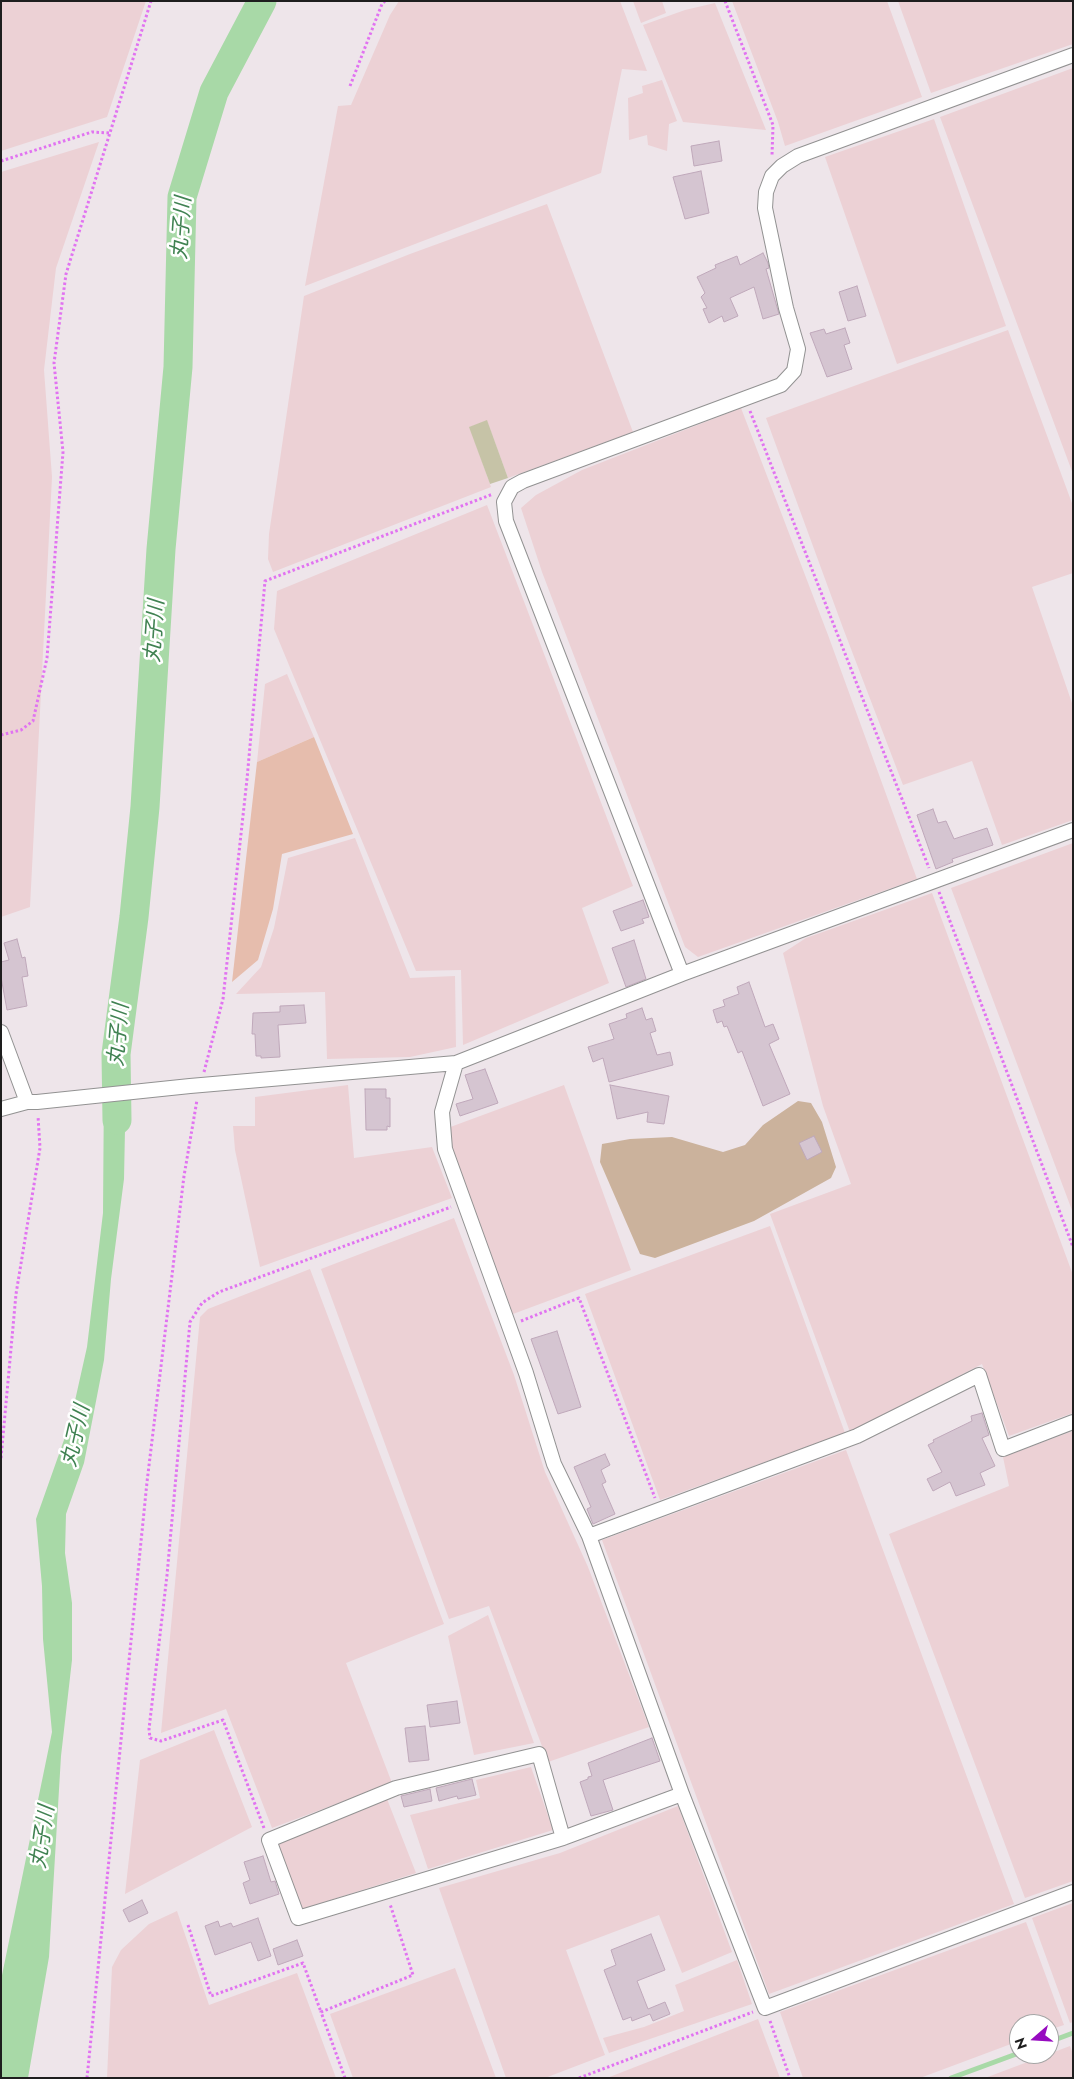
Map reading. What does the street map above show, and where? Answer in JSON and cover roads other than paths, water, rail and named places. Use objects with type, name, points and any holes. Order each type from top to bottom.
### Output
[{"type":"street","points":[[682,974],[506,521],[504,502],[512,487],[523,481],[781,385],[794,371],[798,349],[786,308],[765,208],[766,192],[772,176],[782,166],[798,156],[1073,55]]},
{"type":"street","points":[[1,1109],[32,1102],[456,1064],[682,974],[1073,830]]},
{"type":"street","points":[[1,1032],[32,1102]]},
{"type":"street","points":[[456,1064],[442,1112],[445,1149],[526,1373],[554,1464],[589,1536],[682,1794],[764,2008],[1073,1892]]},
{"type":"street","points":[[589,1536],[857,1436],[979,1375],[1003,1449],[1073,1422]]},
{"type":"street","points":[[563,1838],[539,1754],[396,1788],[269,1840],[298,1918],[563,1838],[682,1794]]},
{"type":"water","points":[[126,1079],[124,1179],[111,1279],[104,1360],[84,1463],[66,1514],[65,1553],[72,1603],[72,1660],[61,1756],[49,1957],[28,2078],[1,2078],[1,1980],[52,1732],[43,1639],[42,1586],[36,1519],[70,1423],[87,1347],[103,1213],[104,1081]]},
{"type":"waterway","name":"丸子川","points":[[117,1120],[116,1054],[134,917],[145,807],[161,549],[178,367],[182,197],[214,92],[262,1]]},
{"type":"waterway","points":[[1059,2038],[1073,2033]]},
{"type":"waterway","points":[[951,2078],[1009,2057]]}]
